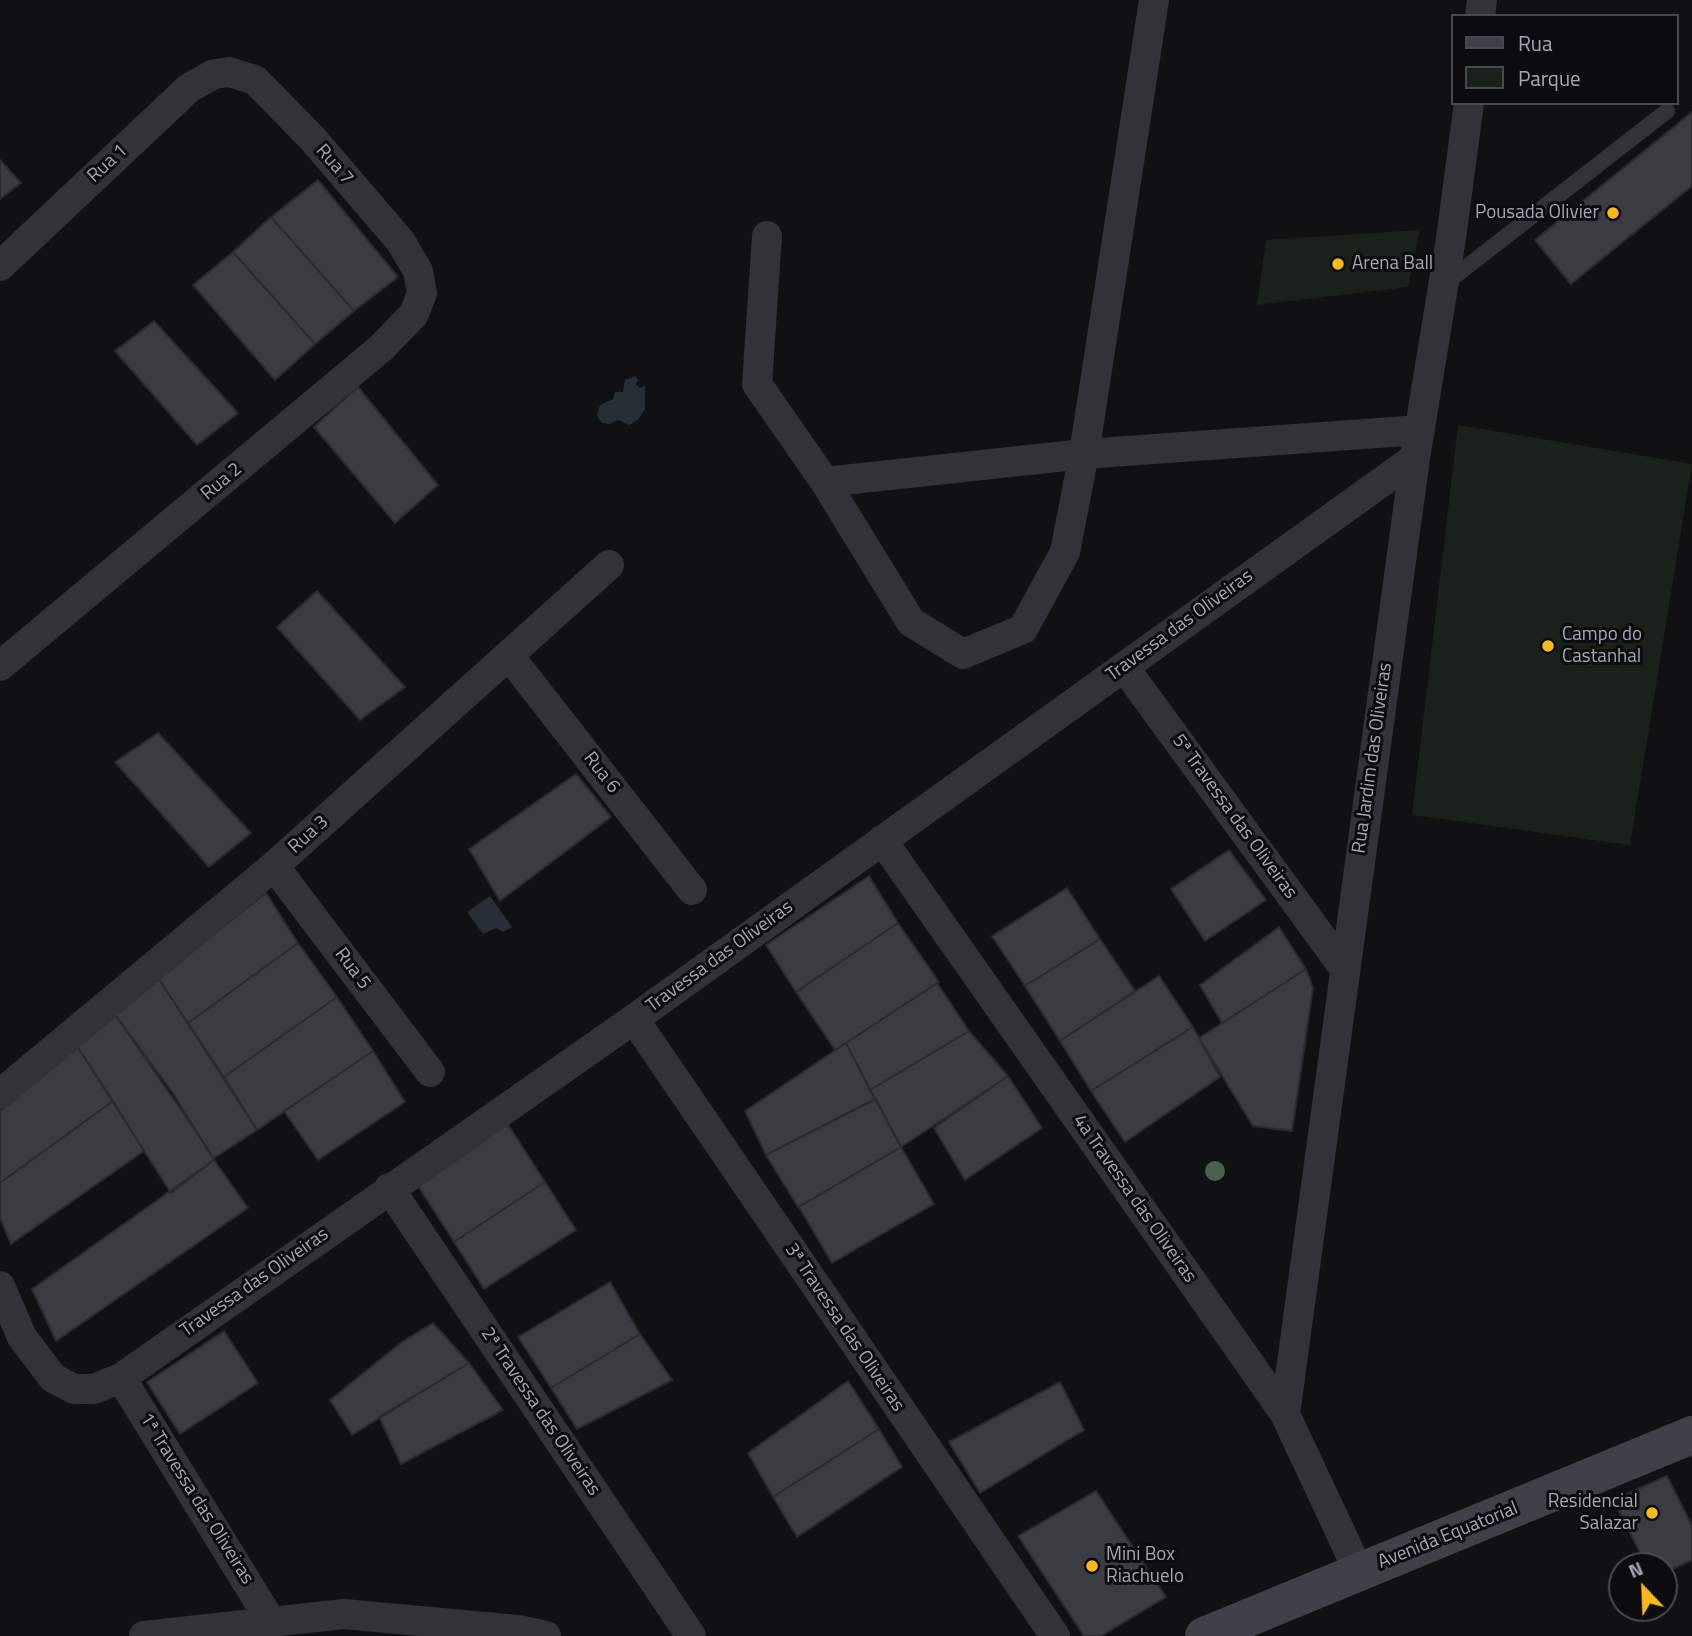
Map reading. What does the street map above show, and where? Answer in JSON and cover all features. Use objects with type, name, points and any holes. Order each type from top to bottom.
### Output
[{"type":"street","points":[[767,236],[757,384],[825,482],[911,622],[963,654],[1023,629],[1065,552],[1084,454],[1154,0]]},
{"type":"street","name":"Rua 1","points":[[0,267],[189,88],[200,79],[223,72]]},
{"type":"street","name":"Rua 7","points":[[223,72],[255,80],[312,138],[401,242],[413,259],[422,284]]},
{"type":"street","name":"Rua Jardim das Oliveiras","points":[[1285,1414],[1417,444],[1444,285],[1469,105]]},
{"type":"street","name":"Rua 2","points":[[0,666],[381,348],[414,314],[421,302],[422,284]]},
{"type":"street","points":[[825,482],[1084,454],[1417,444]]},
{"type":"street","name":"Travessa das Oliveiras","points":[[0,1286],[22,1337],[46,1372],[64,1385],[94,1389],[121,1378],[634,1019],[1124,667],[1417,444]]},
{"type":"street","name":"Rua 3","points":[[0,1094],[274,866],[610,565]]},
{"type":"street","name":"Rua 6","points":[[510,657],[692,890]]},
{"type":"street","name":"5ª Travessa das Oliveiras","points":[[1124,667],[1344,968]]},
{"type":"street","name":"4a Travessa das Oliveiras","points":[[882,840],[1285,1414],[1359,1572]]},
{"type":"street","name":"Rua 5","points":[[274,866],[430,1072]]},
{"type":"street","name":"3ª Travessa das Oliveiras","points":[[634,1019],[1055,1636]]},
{"type":"street","name":"2ª Travessa das Oliveiras","points":[[389,1188],[691,1636]]},
{"type":"street","name":"1ª Travessa das Oliveiras","points":[[121,1378],[270,1620]]},
{"type":"street","name":"Avenida Equatorial","points":[[1203,1636],[1692,1435]]},
{"type":"street","points":[[144,1636],[270,1620],[344,1614],[518,1630],[546,1636]]},
{"type":"lane","points":[[1444,285],[1667,111]]},
{"type":"green space","name":"Arena Ball","points":[[1420,230],[1408,287],[1257,305],[1266,240]]},
{"type":"green space","name":"Campo do Castanhal","points":[[1458,425],[1692,464],[1630,845],[1412,815]]},
{"type":"shaded area","points":[[635,376],[638,380],[636,384],[640,388],[645,386],[645,409],[638,420],[629,425],[618,420],[610,424],[602,423],[597,416],[600,405],[613,399],[615,392],[623,392],[625,380]]},
{"type":"shaded area","points":[[490,896],[512,927],[503,932],[496,928],[483,934],[467,912]]},
{"type":"building","name":"Pousada Olivier","points":[[1692,112],[1692,186],[1571,284],[1535,240]]},
{"type":"building","points":[[0,160],[21,183],[0,199]]},
{"type":"building","points":[[318,180],[398,277],[354,311],[271,217]]},
{"type":"building","points":[[271,217],[354,311],[315,344],[233,252]]},
{"type":"building","points":[[233,252],[315,344],[275,380],[193,285]]},
{"type":"building","points":[[154,321],[238,413],[197,445],[115,351]]},
{"type":"building","points":[[358,387],[438,485],[395,523],[314,427]]},
{"type":"building","points":[[317,591],[405,687],[360,720],[277,627]]},
{"type":"building","points":[[158,733],[251,833],[209,867],[115,762]]},
{"type":"building","points":[[576,774],[611,817],[500,901],[469,849]]},
{"type":"building","points":[[1229,850],[1266,900],[1205,941],[1171,889]]},
{"type":"building","points":[[869,876],[898,923],[796,992],[766,945]]},
{"type":"building","points":[[1067,888],[1100,939],[1025,986],[992,936]]},
{"type":"building","points":[[266,893],[298,943],[188,1023],[158,978]]},
{"type":"building","points":[[898,923],[939,982],[835,1050],[796,992]]},
{"type":"building","points":[[1279,927],[1306,969],[1222,1023],[1200,985]]},
{"type":"building","points":[[1100,939],[1135,991],[1060,1041],[1025,986]]},
{"type":"building","points":[[298,943],[337,997],[224,1077],[188,1023]]},
{"type":"building","points":[[1306,969],[1313,988],[1292,1131],[1253,1126],[1199,1038]]},
{"type":"building","points":[[1159,976],[1193,1027],[1091,1091],[1060,1041]]},
{"type":"building","points":[[158,978],[257,1130],[214,1158],[114,1013]]},
{"type":"building","points":[[937,983],[969,1031],[870,1090],[846,1043]]},
{"type":"building","points":[[337,997],[373,1051],[257,1130],[224,1077]]},
{"type":"building","points":[[114,1013],[173,1093],[214,1160],[171,1193],[77,1046]]},
{"type":"building","points":[[1193,1027],[1220,1077],[1125,1142],[1091,1091]]},
{"type":"building","points":[[969,1031],[1008,1076],[901,1147],[870,1090]]},
{"type":"building","points":[[846,1043],[875,1099],[766,1155],[745,1111]]},
{"type":"building","points":[[77,1046],[113,1101],[0,1183],[0,1111]]},
{"type":"building","points":[[373,1051],[405,1102],[318,1160],[284,1111]]},
{"type":"building","points":[[1008,1076],[1042,1128],[965,1180],[934,1128]]},
{"type":"building","points":[[876,1099],[901,1147],[798,1207],[766,1155]]},
{"type":"building","points":[[113,1101],[144,1151],[11,1244],[0,1218],[0,1183]]},
{"type":"building","points":[[507,1123],[545,1182],[454,1242],[418,1186]]},
{"type":"building","points":[[901,1147],[934,1204],[832,1263],[799,1207]]},
{"type":"building","points":[[214,1160],[248,1208],[56,1341],[32,1289]]},
{"type":"building","points":[[545,1182],[576,1230],[484,1289],[454,1242]]},
{"type":"building","points":[[610,1282],[640,1334],[551,1388],[518,1337]]},
{"type":"building","points":[[433,1323],[469,1363],[352,1435],[330,1400],[402,1342]]},
{"type":"building","points":[[224,1331],[258,1383],[180,1434],[147,1382]]},
{"type":"building","points":[[640,1334],[672,1380],[577,1429],[551,1388]]},
{"type":"building","points":[[469,1363],[503,1410],[401,1464],[379,1417]]},
{"type":"building","points":[[848,1381],[879,1429],[773,1497],[748,1453]]},
{"type":"building","points":[[1060,1382],[1084,1430],[980,1493],[949,1442]]},
{"type":"building","points":[[879,1429],[902,1467],[797,1537],[773,1497]]},
{"type":"building","name":"Residencial Salazar","points":[[1667,1476],[1692,1526],[1692,1560],[1678,1566],[1678,1552],[1640,1552],[1613,1500]]},
{"type":"building","name":"Mini Box Riachuelo","points":[[1096,1491],[1166,1597],[1101,1636],[1084,1636],[1018,1536]]},
{"type":"place","name":"Pousada Olivier","points":[[1613,213]]},
{"type":"place","name":"Arena Ball","points":[[1338,264]]},
{"type":"place","name":"Campo do Castanhal","points":[[1548,646]]},
{"type":"place","name":"Residencial Salazar","points":[[1652,1513]]},
{"type":"place","name":"Mini Box Riachuelo","points":[[1092,1566]]}]
